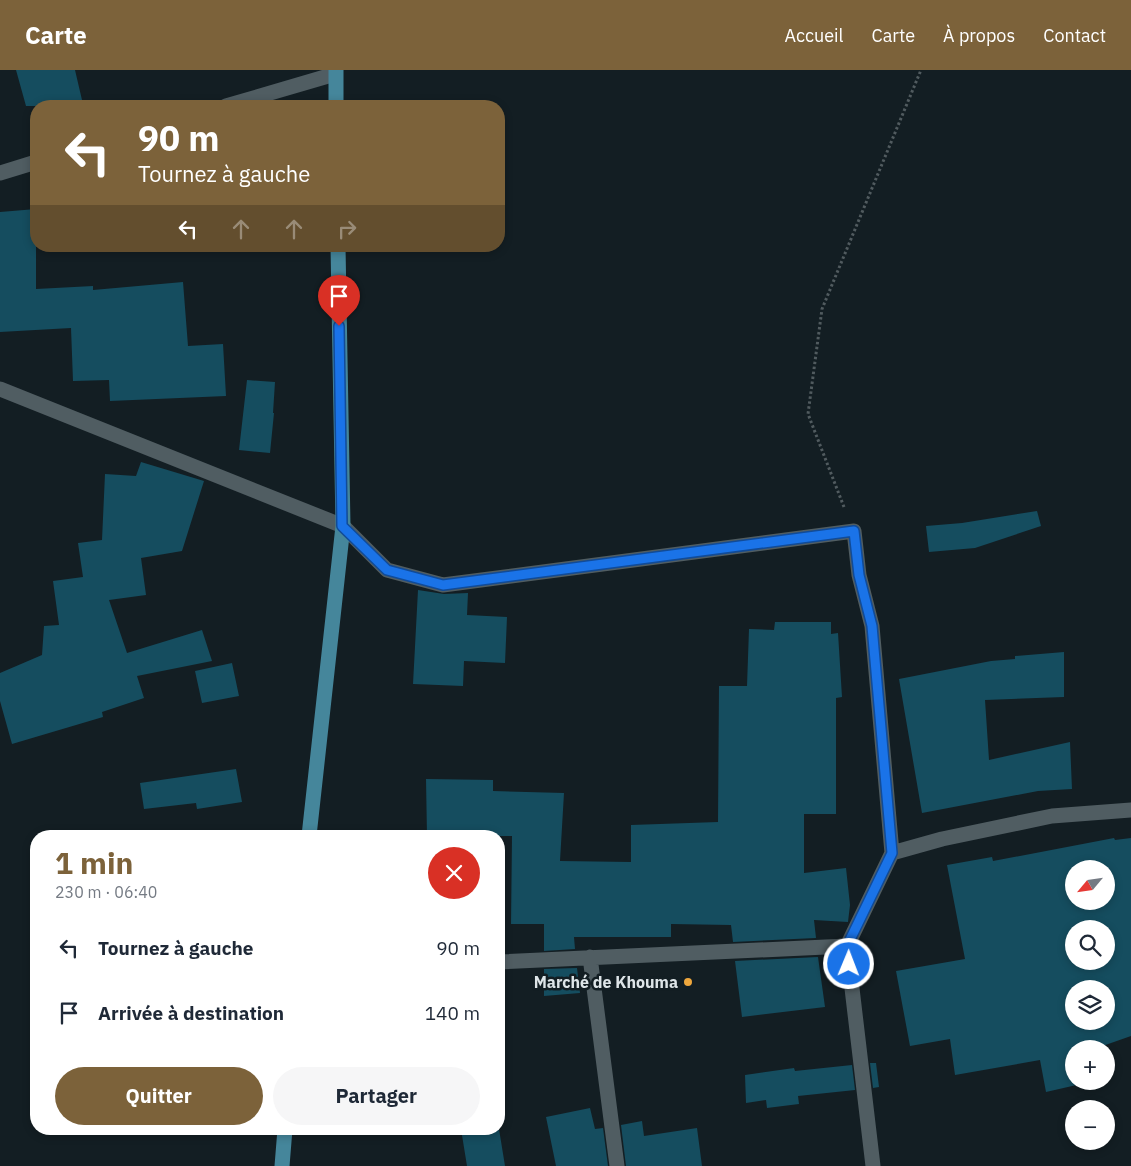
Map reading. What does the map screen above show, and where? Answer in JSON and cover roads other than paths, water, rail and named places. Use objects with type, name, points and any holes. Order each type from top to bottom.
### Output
[{"type":"main road","points":[[335,72],[336,100]]},
{"type":"main road","points":[[310,830],[342,526],[338,252]]},
{"type":"main road","points":[[282,1166],[285,1135]]},
{"type":"street","points":[[245,100],[335,72]]},
{"type":"street","points":[[0,173],[30,164]]},
{"type":"street","points":[[0,389],[342,526],[387,570],[443,585],[854,531],[859,575],[872,626],[892,853],[847,946],[873,1166]]},
{"type":"street","points":[[892,853],[942,839],[1052,816],[1131,810]]},
{"type":"street","points":[[505,962],[847,946]]},
{"type":"street","points":[[590,957],[617,1166]]},
{"type":"place","name":"Marché de Khouma","points":[[688,982]]}]
